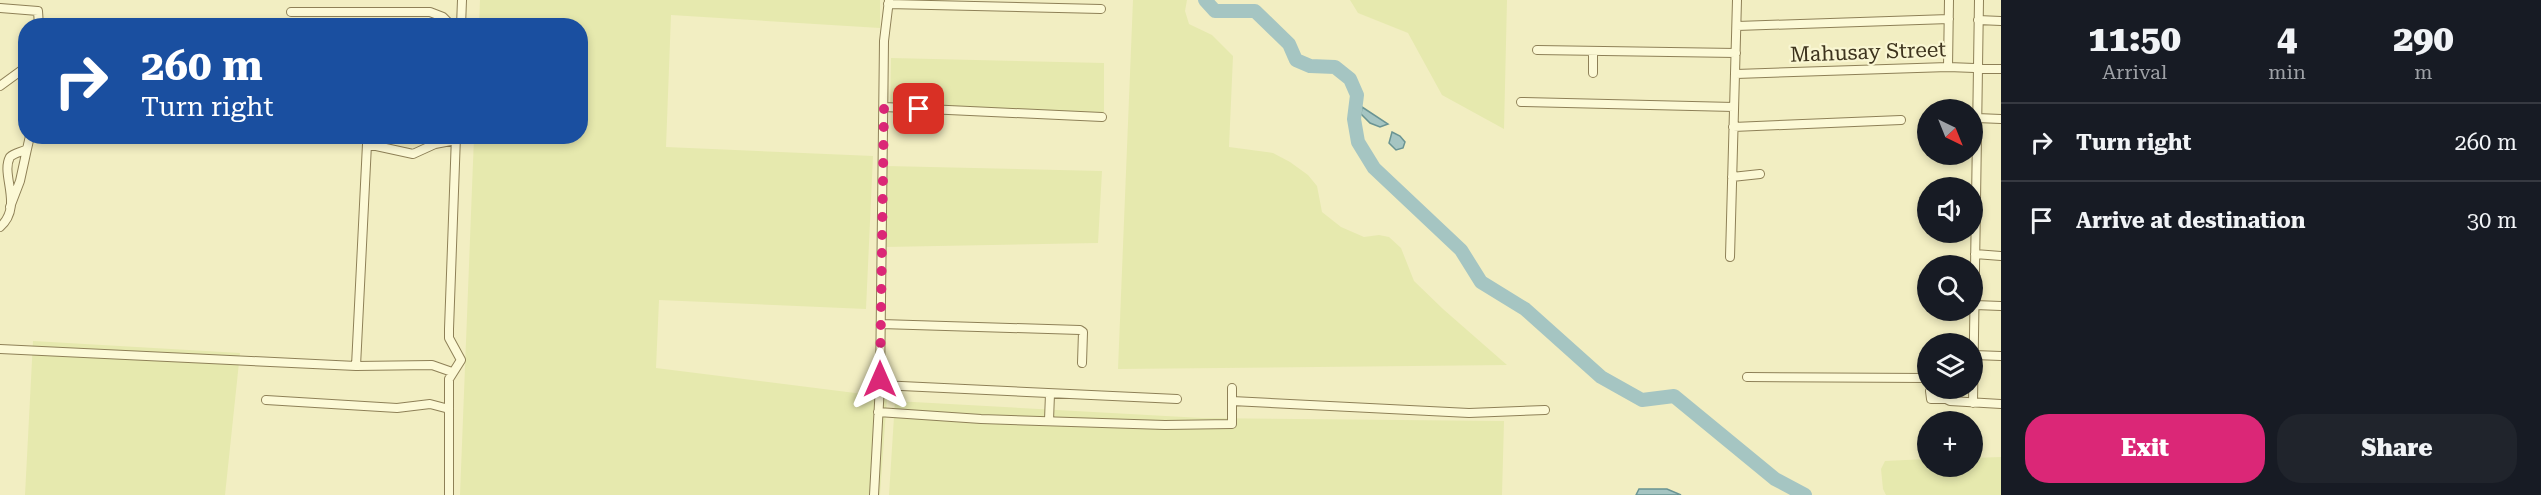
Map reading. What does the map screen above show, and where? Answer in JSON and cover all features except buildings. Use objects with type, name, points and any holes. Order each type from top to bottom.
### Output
[{"type":"street","points":[[461,18],[462,0]]},
{"type":"street","points":[[1730,0],[1737,0],[1730,257]]},
{"type":"street","points":[[1948,67],[1949,0]]},
{"type":"street","points":[[1977,99],[1979,0]]},
{"type":"street","points":[[874,495],[880,385],[884,41],[888,2],[1101,9]]},
{"type":"street","points":[[0,8],[38,11],[38,18]]},
{"type":"street","points":[[291,12],[430,12],[444,18]]},
{"type":"street","points":[[1737,26],[1949,19]]},
{"type":"street","points":[[1978,20],[2001,21]]},
{"type":"street","points":[[1537,50],[1736,53]]},
{"type":"street","points":[[1593,51],[1593,74]]},
{"type":"street","name":"Mahusay Street","points":[[1736,74],[1948,67],[2001,69]]},
{"type":"street","points":[[0,86],[18,73]]},
{"type":"street","points":[[1521,102],[1734,107]]},
{"type":"street","points":[[884,107],[1102,117]]},
{"type":"street","points":[[1983,118],[2001,119]]},
{"type":"street","points":[[1733,127],[1901,120]]},
{"type":"street","points":[[8,211],[20,181],[28,144]]},
{"type":"street","points":[[357,366],[367,144]]},
{"type":"street","points":[[380,144],[413,154],[435,144]]},
{"type":"street","points":[[449,495],[449,380],[461,360],[449,338],[456,144]]},
{"type":"street","points":[[0,227],[6,221],[9,193],[2,182],[3,169],[10,158],[27,149]]},
{"type":"street","points":[[1976,165],[1975,254],[2001,256]]},
{"type":"street","points":[[1732,177],[1760,174]]},
{"type":"street","points":[[1983,305],[2001,306]]},
{"type":"street","points":[[880,324],[1080,330],[1083,332],[1082,363]]},
{"type":"street","points":[[0,349],[357,366],[432,365],[452,372]]},
{"type":"street","points":[[1983,355],[2001,356]]},
{"type":"street","points":[[1747,377],[1917,378]]},
{"type":"street","points":[[880,385],[1177,399]]},
{"type":"street","points":[[878,412],[981,419],[1165,425],[1232,424],[1232,388]]},
{"type":"street","points":[[1049,420],[1050,394]]},
{"type":"street","points":[[1946,399],[2001,404]]},
{"type":"street","points":[[1973,399],[1973,403]]},
{"type":"street","points":[[266,400],[398,408],[430,404],[449,409]]},
{"type":"street","points":[[1232,401],[1469,413],[1545,410]]},
{"type":"green space","points":[[480,0],[880,0],[880,28],[671,15],[666,147],[873,156],[866,309],[659,300],[656,368],[887,397],[880,495],[460,495],[474,144],[588,144],[588,18],[479,18]]},
{"type":"green space","points":[[1133,0],[1187,0],[1185,11],[1189,24],[1212,35],[1233,56],[1229,147],[1273,153],[1290,162],[1308,175],[1317,186],[1322,212],[1341,227],[1364,237],[1379,235],[1389,237],[1401,248],[1414,281],[1507,365],[1118,369]]},
{"type":"green space","points":[[1350,0],[1507,0],[1504,129],[1442,95],[1408,33],[1358,13]]},
{"type":"green space","points":[[891,58],[1104,63],[1104,119],[890,111]]},
{"type":"green space","points":[[886,166],[1102,171],[1098,243],[884,247]]},
{"type":"green space","points":[[33,341],[240,353],[225,495],[25,495]]},
{"type":"green space","points":[[895,401],[1202,418],[1504,421],[1502,495],[889,495]]},
{"type":"green space","points":[[2001,457],[2001,495],[1886,495],[1883,489],[1881,469],[1885,461],[1917,459],[1917,477],[1983,477],[1983,458]]},
{"type":"water","points":[[1362,107],[1388,124],[1380,127],[1370,123],[1361,114]]},
{"type":"water","points":[[1392,132],[1405,142],[1403,148],[1396,150],[1389,143]]},
{"type":"water","points":[[1639,489],[1667,489],[1681,495],[1636,495]]},
{"type":"waterway","points":[[1205,0],[1215,11],[1255,11],[1289,44],[1296,60],[1310,66],[1335,67],[1350,79],[1357,95],[1354,119],[1358,142],[1374,168],[1461,250],[1481,282],[1525,309],[1601,377],[1642,400],[1674,396],[1775,479],[1805,495]]},
{"type":"route","points":[[880,379],[884,107],[919,109]]}]
